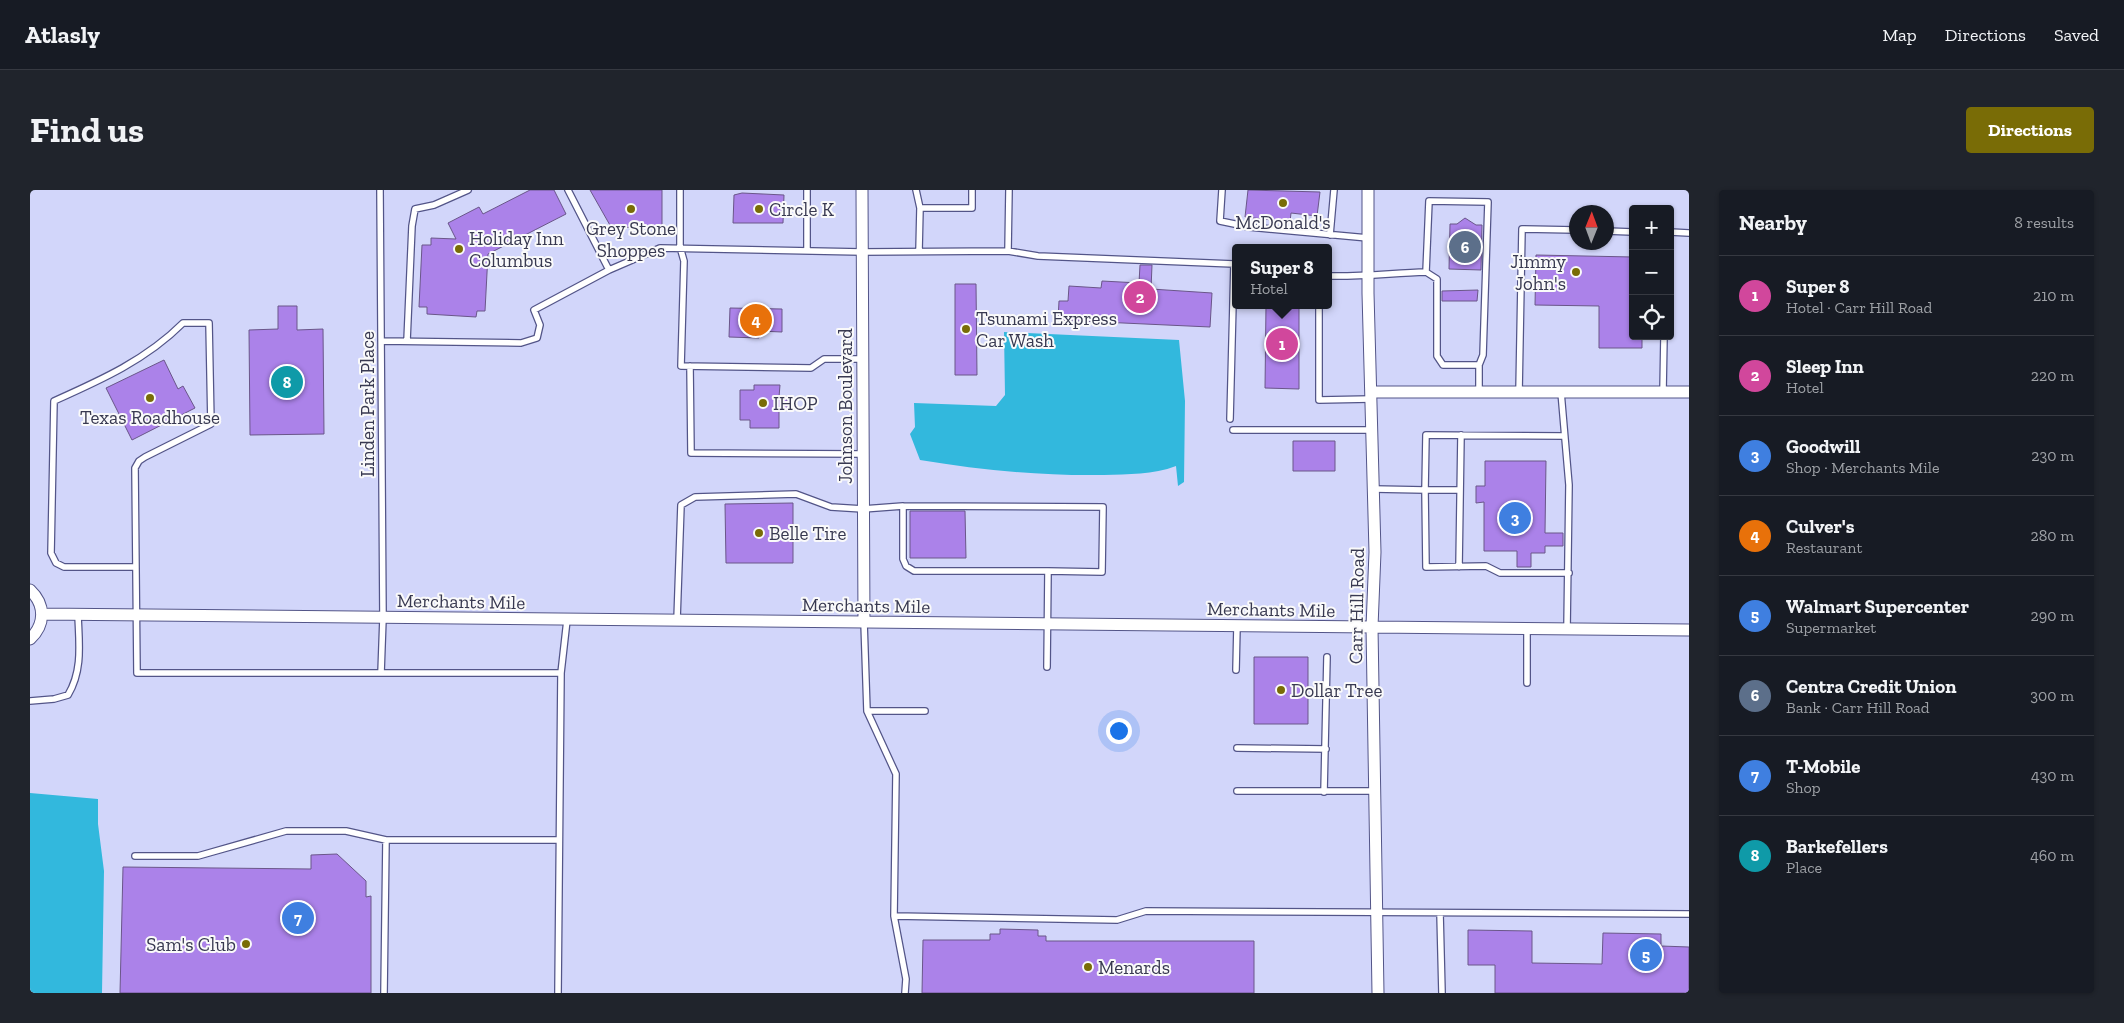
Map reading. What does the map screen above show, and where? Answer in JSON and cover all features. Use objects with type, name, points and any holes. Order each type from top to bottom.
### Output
[{"type":"street","name":"Johnson Boulevard","points":[[862,190],[864,622]]},
{"type":"street","name":"Carr Hill Road","points":[[1368,190],[1368,276],[1375,552],[1372,627],[1378,993]]},
{"type":"street","points":[[1371,395],[1479,392],[1689,392]]},
{"type":"street","points":[[30,590],[40,604],[42,614],[40,625],[30,640]]},
{"type":"street","name":"Merchants Mile","points":[[42,614],[1689,630]]},
{"type":"lane","name":"Linden Park Place","points":[[380,190],[383,618],[381,673]]},
{"type":"lane","points":[[407,341],[412,226],[415,209],[434,205],[468,190]]},
{"type":"lane","points":[[568,190],[609,270]]},
{"type":"lane","points":[[680,190],[680,247],[684,261],[681,366],[811,368],[824,359],[863,359]]},
{"type":"lane","points":[[807,190],[807,250]]},
{"type":"lane","points":[[916,190],[920,208],[919,250]]},
{"type":"lane","points":[[920,208],[972,208],[972,190]]},
{"type":"lane","points":[[1008,251],[1009,190]]},
{"type":"lane","points":[[1222,190],[1220,220],[1249,227],[1368,238]]},
{"type":"lane","points":[[1330,235],[1334,190]]},
{"type":"lane","points":[[1426,272],[1429,200],[1488,202],[1484,355],[1479,365],[1479,392]]},
{"type":"lane","points":[[1519,392],[1522,229],[1569,230]]},
{"type":"lane","points":[[1614,231],[1629,232]]},
{"type":"lane","points":[[1674,232],[1689,233]]},
{"type":"lane","points":[[381,342],[521,343],[536,338],[540,325],[534,310],[609,270],[660,248],[862,252],[919,250],[1008,251],[1038,256],[1232,264]]},
{"type":"lane","points":[[1332,276],[1368,276],[1388,273],[1426,272],[1437,279],[1437,356],[1443,365],[1479,365]]},
{"type":"lane","points":[[1230,418],[1233,309]]},
{"type":"lane","points":[[1319,309],[1319,400],[1371,395]]},
{"type":"lane","points":[[136,568],[64,567],[56,563],[52,553],[54,401],[133,364],[168,338],[183,323],[209,323],[211,424],[139,461],[135,468],[137,615],[137,673],[560,673]]},
{"type":"lane","points":[[1663,392],[1664,340]]},
{"type":"lane","points":[[690,366],[691,453],[863,454]]},
{"type":"lane","points":[[1561,392],[1563,436],[1569,485],[1567,629]]},
{"type":"lane","points":[[1234,430],[1372,430]]},
{"type":"lane","points":[[1563,436],[1426,435],[1426,567],[1486,566],[1500,573],[1569,573]]},
{"type":"lane","points":[[1460,567],[1461,435]]},
{"type":"lane","points":[[1374,489],[1460,490]]},
{"type":"lane","points":[[676,620],[681,505],[695,497],[796,494],[831,507],[863,509],[903,506],[1103,507],[1102,572],[914,571],[906,566],[903,559],[903,506]]},
{"type":"lane","points":[[1047,668],[1048,571]]},
{"type":"lane","points":[[30,701],[54,699],[68,695],[76,682],[79,660],[78,615]]},
{"type":"lane","points":[[558,993],[560,673],[568,620]]},
{"type":"lane","points":[[864,622],[867,710],[896,774],[894,916],[906,979],[905,993]]},
{"type":"lane","points":[[1236,670],[1237,626]]},
{"type":"lane","points":[[1527,629],[1527,683]]},
{"type":"lane","points":[[1324,792],[1327,657]]},
{"type":"lane","points":[[867,710],[925,711]]},
{"type":"lane","points":[[1237,748],[1326,750]]},
{"type":"lane","points":[[1237,791],[1374,792]]},
{"type":"lane","points":[[135,856],[198,856],[286,831],[346,831],[386,840],[559,840]]},
{"type":"lane","points":[[384,993],[386,840]]},
{"type":"lane","points":[[894,916],[1116,920],[1146,911],[1689,914]]},
{"type":"lane","points":[[1440,913],[1442,993]]},
{"type":"water","points":[[1004,332],[1179,340],[1185,401],[1184,482],[1178,486],[1176,466],[1140,474],[1081,475],[1011,472],[920,460],[910,434],[915,427],[914,403],[996,406],[1005,395]]},
{"type":"water","points":[[30,793],[98,799],[98,824],[104,871],[102,993],[30,993]]},
{"type":"building","name":"Holiday Inn Columbus","points":[[530,190],[554,190],[566,214],[488,254],[485,311],[477,311],[476,317],[427,314],[427,307],[419,307],[422,245],[431,245],[431,238],[456,239],[448,223],[479,207],[483,214]]},
{"type":"building","name":"Grey Stone Shoppes","points":[[590,190],[662,190],[662,228],[611,227]]},
{"type":"building","name":"McDonald's","points":[[1248,190],[1320,192],[1317,216],[1291,213],[1290,222],[1245,217]]},
{"type":"building","name":"Circle K","points":[[742,193],[784,195],[783,223],[733,223],[734,195]]},
{"type":"building","points":[[1465,218],[1476,225],[1482,225],[1481,270],[1449,269],[1450,224],[1457,224]]},
{"type":"building","points":[[1536,255],[1629,257],[1629,340],[1642,340],[1642,348],[1599,348],[1599,306],[1535,305]]},
{"type":"building","points":[[1140,265],[1152,265],[1151,289],[1212,293],[1210,327],[1058,320],[1059,301],[1068,301],[1069,286],[1101,288],[1102,281],[1139,283]]},
{"type":"building","name":"Tsunami Express Car Wash","points":[[955,284],[976,284],[977,375],[955,375]]},
{"type":"building","points":[[1478,290],[1477,301],[1442,301],[1442,291]]},
{"type":"building","points":[[278,306],[297,306],[297,330],[323,329],[324,434],[250,435],[249,330],[278,329]]},
{"type":"building","points":[[730,308],[782,309],[782,332],[759,331],[759,338],[729,337]]},
{"type":"building","points":[[1266,309],[1299,309],[1299,389],[1265,388]]},
{"type":"building","name":"Texas Roadhouse","points":[[164,360],[178,389],[183,386],[195,408],[132,440],[106,388]]},
{"type":"building","name":"IHOP","points":[[754,385],[780,385],[779,397],[787,397],[787,410],[779,410],[779,428],[750,428],[750,420],[740,420],[740,390],[754,390]]},
{"type":"building","points":[[1293,441],[1335,441],[1335,471],[1293,471]]},
{"type":"building","points":[[1485,461],[1546,461],[1545,533],[1563,533],[1563,546],[1545,546],[1545,553],[1531,553],[1531,567],[1517,567],[1517,551],[1484,551],[1484,502],[1476,503],[1476,486],[1485,486]]},
{"type":"building","name":"Belle Tire","points":[[793,503],[793,563],[726,563],[725,504]]},
{"type":"building","points":[[910,511],[965,511],[966,558],[910,558]]},
{"type":"building","name":"Dollar Tree","points":[[1254,657],[1308,657],[1308,724],[1254,724]]},
{"type":"building","name":"Sam's Club","points":[[337,854],[366,881],[366,897],[371,896],[371,993],[120,993],[123,867],[311,869],[311,855]]},
{"type":"building","name":"Menards","points":[[1000,929],[1038,930],[1038,936],[1046,936],[1046,941],[1254,941],[1254,993],[922,993],[923,940],[990,940],[990,934],[1000,934]]},
{"type":"building","points":[[1468,930],[1532,931],[1532,963],[1602,964],[1603,933],[1661,934],[1661,946],[1689,947],[1689,993],[1495,993],[1495,965],[1468,965]]},
{"type":"place","name":"McDonald's","points":[[1283,203]]},
{"type":"place","name":"Grey Stone Shoppes","points":[[631,209]]},
{"type":"place","name":"Circle K","points":[[759,209]]},
{"type":"place","name":"Centra Credit Union","points":[[1465,247]]},
{"type":"place","name":"Holiday Inn Columbus","points":[[459,249]]},
{"type":"place","name":"Jimmy John's","points":[[1576,272]]},
{"type":"place","name":"Sleep Inn","points":[[1140,297]]},
{"type":"place","name":"Culver's","points":[[756,320]]},
{"type":"place","name":"Tsunami Express Car Wash","points":[[966,329]]},
{"type":"place","name":"Super 8","points":[[1282,344]]},
{"type":"place","name":"Barkefellers","points":[[287,382]]},
{"type":"place","name":"Texas Roadhouse","points":[[150,398]]},
{"type":"place","name":"IHOP","points":[[763,403]]},
{"type":"place","name":"Goodwill","points":[[1515,518]]},
{"type":"place","name":"Belle Tire","points":[[759,533]]},
{"type":"place","name":"Dollar Tree","points":[[1281,690]]},
{"type":"place","name":"T-Mobile","points":[[298,918]]},
{"type":"place","name":"Sam's Club","points":[[246,944]]},
{"type":"place","name":"Walmart Supercenter","points":[[1646,955]]},
{"type":"place","name":"Menards","points":[[1088,967]]}]
